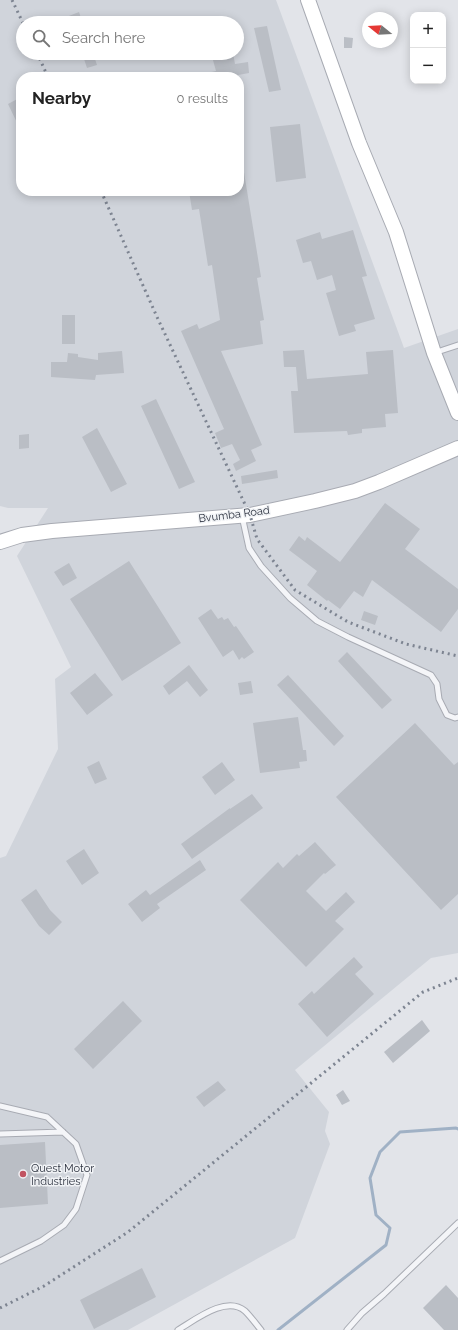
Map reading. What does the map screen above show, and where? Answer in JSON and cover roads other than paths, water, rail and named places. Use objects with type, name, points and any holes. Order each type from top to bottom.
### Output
[{"type":"street","points":[[308,0],[359,143],[396,232],[434,353],[458,413]]},
{"type":"street","name":"Bvumba Road","points":[[0,542],[22,535],[52,531],[241,516],[315,501],[354,491],[379,482],[458,448]]},
{"type":"lane","points":[[434,353],[458,345]]},
{"type":"lane","points":[[241,516],[249,548],[261,566],[290,598],[317,621],[430,675],[437,684],[439,699],[447,715],[455,718],[458,717]]},
{"type":"lane","points":[[0,1106],[47,1117],[76,1144],[87,1175],[76,1209],[64,1225],[41,1241],[0,1261]]},
{"type":"lane","points":[[0,1134],[63,1132]]},
{"type":"lane","points":[[347,1330],[362,1313],[384,1294],[458,1222]]},
{"type":"lane","points":[[178,1330],[218,1307],[230,1306],[244,1310],[261,1330]]},
{"type":"waterway","points":[[278,1330],[386,1245],[390,1228],[376,1215],[370,1178],[380,1152],[400,1132],[458,1129]]},
{"type":"railway","points":[[12,0],[20,16]]},
{"type":"railway","points":[[40,60],[46,72]]},
{"type":"railway","points":[[103,196],[157,317],[250,515],[257,539],[295,590],[348,622],[406,644],[458,656]]},
{"type":"railway","points":[[0,1308],[44,1286],[128,1232],[423,992],[458,978]]},
{"type":"place","name":"Quest Motor Industries","points":[[23,1174]]}]
